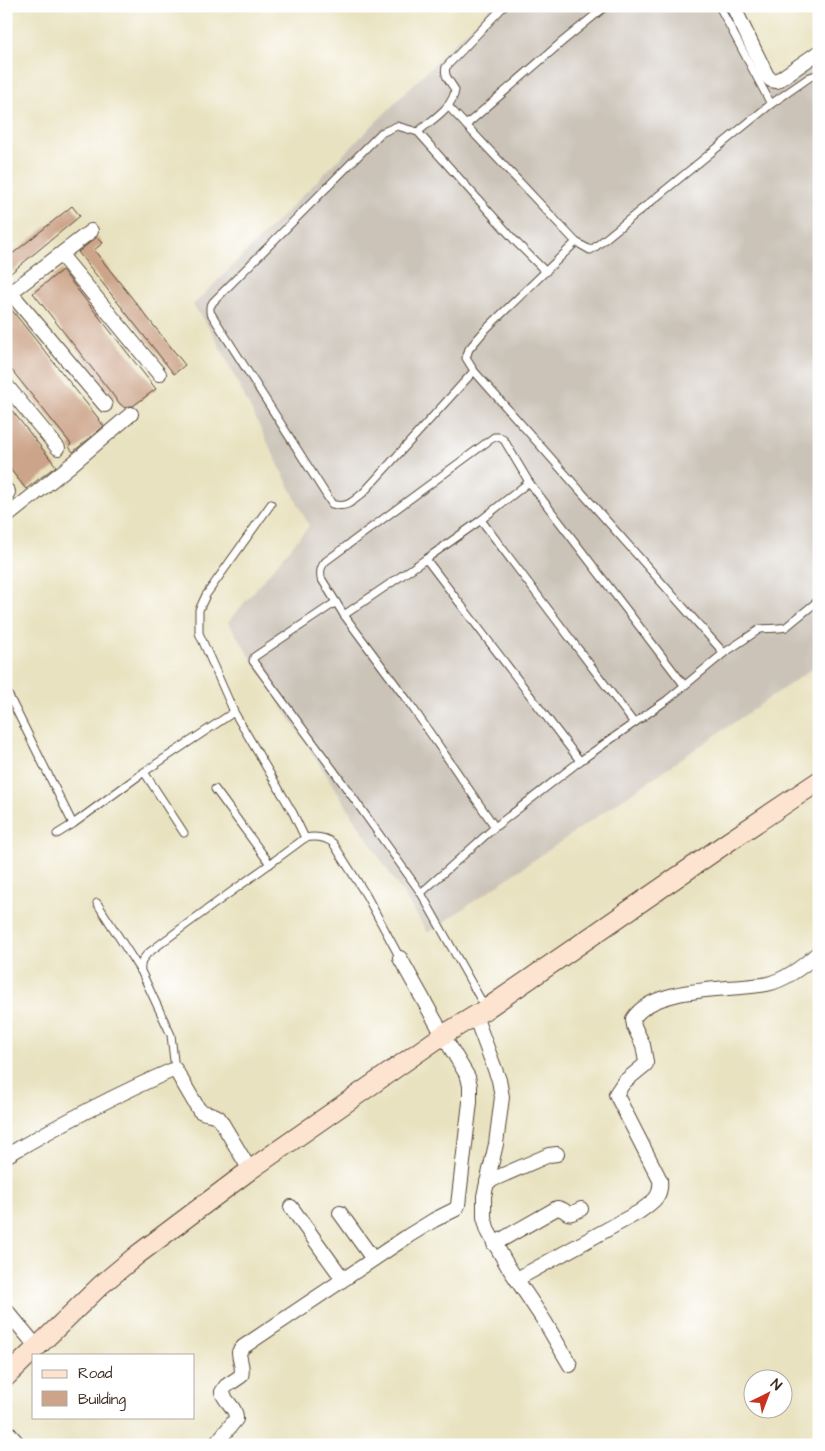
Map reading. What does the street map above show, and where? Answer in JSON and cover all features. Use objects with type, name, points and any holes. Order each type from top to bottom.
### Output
[{"type":"street","points":[[733,6],[767,76],[771,80],[777,81],[819,52]]},
{"type":"street","points":[[91,231],[8,294],[105,405]]},
{"type":"street","points":[[61,255],[159,374]]},
{"type":"street","points":[[6,385],[58,448]]},
{"type":"street","points":[[6,517],[131,414]]},
{"type":"street","points":[[6,1377],[101,1285],[137,1255],[250,1170],[819,781]]},
{"type":"street","points":[[516,1279],[639,1212],[656,1199],[658,1195],[661,1188],[660,1180],[616,1094],[624,1082],[646,1064],[643,1045],[634,1026],[633,1020],[636,1014],[643,1008],[691,991],[768,984],[789,974],[819,952]]},
{"type":"street","points":[[400,958],[465,1022],[499,1080],[502,1097],[496,1144],[484,1196],[484,1217],[494,1244],[570,1365]]},
{"type":"street","points":[[215,1445],[236,1418],[236,1413],[221,1394],[226,1386],[241,1376],[242,1366],[239,1352],[243,1347],[372,1259],[434,1220],[456,1209],[470,1102],[465,1022]]},
{"type":"street","points":[[6,1156],[148,1080],[175,1069],[199,1110],[204,1113],[216,1114],[219,1118],[250,1170]]},
{"type":"street","points":[[487,1182],[549,1155],[557,1154]]},
{"type":"street","points":[[291,1207],[343,1279]]},
{"type":"street","points":[[494,1244],[557,1208],[568,1214],[581,1208]]},
{"type":"street","points":[[340,1213],[372,1259]]},
{"type":"street","points":[[6,1310],[37,1348]]},
{"type":"street","points":[[6,1430],[19,1445]]},
{"type":"lane","points":[[418,132],[448,106],[452,100],[455,90],[446,74],[446,67],[504,6]]},
{"type":"lane","points":[[466,125],[606,6]]},
{"type":"lane","points":[[719,6],[771,104]]},
{"type":"lane","points":[[448,106],[576,242],[590,250],[771,104],[810,77],[819,74]]},
{"type":"lane","points":[[474,371],[364,492],[347,505],[338,506],[332,504],[210,312],[210,307],[381,133],[396,126],[418,132],[517,243],[546,272]]},
{"type":"lane","points":[[576,242],[486,329],[469,349],[466,358],[474,371],[724,653]]},
{"type":"lane","points":[[495,827],[421,719],[344,615],[321,578],[320,571],[323,565],[494,437],[499,437],[504,440],[529,482],[684,685]]},
{"type":"lane","points":[[344,615],[426,559],[529,482]]},
{"type":"lane","points":[[271,504],[206,596],[199,610],[199,633],[234,712],[293,813],[305,838]]},
{"type":"lane","points":[[480,520],[634,723]]},
{"type":"lane","points":[[426,559],[580,761]]},
{"type":"lane","points":[[420,893],[495,827],[580,761],[667,700],[724,653],[760,629],[786,627],[819,600]]},
{"type":"lane","points":[[336,602],[254,657],[253,661],[420,893],[465,1022]]},
{"type":"lane","points":[[6,690],[74,824]]},
{"type":"lane","points":[[57,834],[74,824],[144,772],[234,712]]},
{"type":"lane","points":[[144,772],[184,832]]},
{"type":"lane","points":[[215,789],[270,864]]},
{"type":"lane","points":[[141,971],[141,963],[148,954],[203,911],[305,838],[323,838],[333,843],[366,895],[400,958]]},
{"type":"lane","points":[[97,903],[141,971],[171,1036],[175,1069]]},
{"type":"shaded area","points":[[492,6],[726,6],[771,82],[819,48],[819,664],[428,933],[228,622],[309,526],[214,335],[193,305]]},
{"type":"building","points":[[72,206],[80,216],[6,277],[6,259]]},
{"type":"building","points":[[97,237],[103,243],[94,250],[185,365],[174,374],[78,252]]},
{"type":"building","points":[[62,270],[156,389],[133,406],[125,408],[120,404],[33,293]]},
{"type":"building","points":[[11,309],[104,426],[73,452],[69,447],[71,444],[6,363],[6,313]]},
{"type":"building","points":[[6,403],[56,466],[26,489],[6,464]]}]
